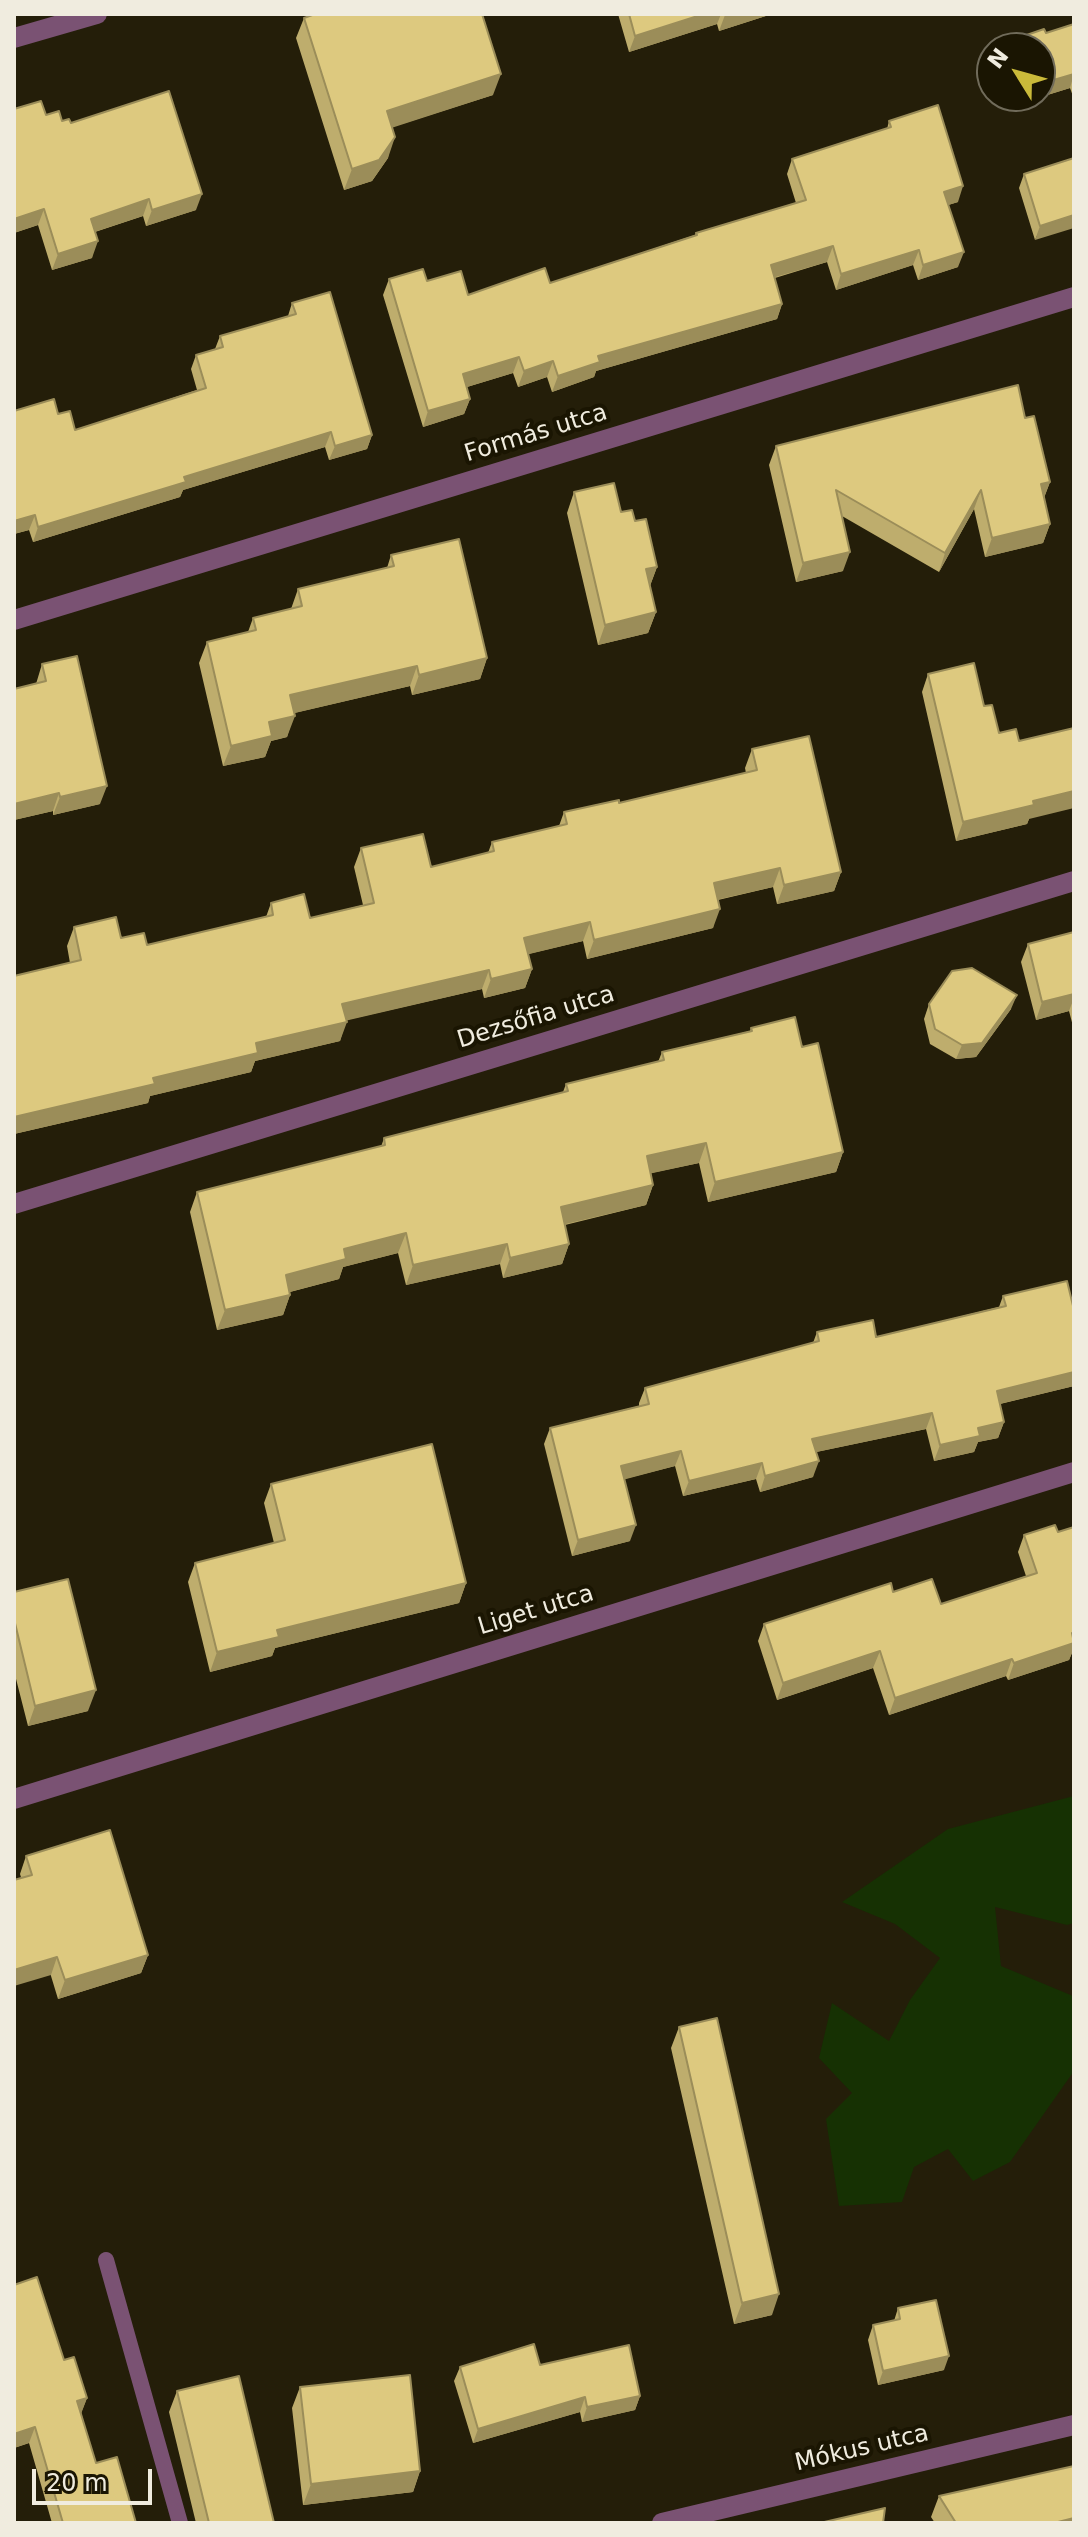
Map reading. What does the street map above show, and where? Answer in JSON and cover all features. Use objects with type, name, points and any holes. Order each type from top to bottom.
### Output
[{"type":"street","points":[[14,38],[97,14]]},
{"type":"street","name":"Formás utca","points":[[14,620],[1074,297]]},
{"type":"street","name":"Dezsőfia utca","points":[[14,1204],[1074,881]]},
{"type":"street","name":"Liget utca","points":[[14,1799],[1074,1472]]},
{"type":"street","name":"Mókus utca","points":[[662,2523],[1074,2425]]},
{"type":"lane","points":[[106,2260],[180,2523]]},
{"type":"green space","points":[[1074,1796],[1074,1923],[1067,1925],[995,1907],[1001,1966],[1073,1996],[1074,2071],[1010,2162],[973,2181],[948,2149],[914,2167],[902,2202],[839,2206],[826,2119],[852,2093],[819,2058],[832,2003],[889,2041],[910,2000],[940,1958],[895,1924],[842,1902],[948,1829]]},
{"type":"building","points":[[315,14],[482,14],[501,74],[387,111],[395,137],[379,160],[352,169],[304,18]]},
{"type":"building","points":[[629,14],[704,14],[635,36]]},
{"type":"building","points":[[1074,24],[1074,74],[1056,79],[1056,32],[1049,32]]},
{"type":"building","points":[[169,91],[202,194],[152,210],[149,199],[91,219],[98,241],[58,254],[44,209],[14,219],[14,109],[41,101],[46,115],[59,111],[62,121],[69,119],[71,123]]},
{"type":"building","points":[[938,105],[963,186],[944,192],[964,252],[923,265],[919,250],[841,274],[833,246],[771,265],[782,304],[598,356],[600,362],[558,376],[553,361],[524,371],[519,357],[463,374],[470,399],[428,411],[389,279],[423,269],[427,281],[461,271],[468,295],[545,268],[550,283],[696,233],[806,200],[792,159],[891,127],[889,121]]},
{"type":"building","points":[[1074,158],[1074,215],[1040,226],[1024,174]]},
{"type":"building","points":[[330,292],[372,435],[335,446],[331,432],[184,477],[186,482],[38,527],[35,515],[14,521],[14,411],[54,399],[58,414],[70,411],[75,430],[206,388],[196,355],[223,347],[220,336],[296,314],[292,303]]},
{"type":"building","points":[[1018,385],[1025,418],[1034,416],[1050,482],[1041,484],[1050,524],[992,538],[981,490],[945,553],[836,490],[850,552],[803,563],[776,446]]},
{"type":"building","points":[[614,483],[621,512],[632,510],[635,521],[646,519],[657,567],[646,569],[656,612],[605,625],[574,492]]},
{"type":"building","points":[[459,539],[487,658],[419,675],[417,666],[290,695],[295,716],[269,722],[272,736],[231,746],[207,642],[256,630],[253,618],[302,606],[298,589],[394,566],[391,555]]},
{"type":"building","points":[[77,656],[107,786],[14,804],[14,689],[46,681],[42,664]]},
{"type":"building","points":[[974,663],[984,706],[992,705],[999,733],[1016,729],[1019,741],[1074,728],[1074,791],[1033,801],[1034,805],[963,822],[928,674]]},
{"type":"building","points":[[809,736],[841,872],[784,885],[780,868],[714,883],[720,909],[594,940],[590,922],[524,938],[532,969],[491,979],[489,970],[342,1004],[347,1022],[256,1043],[258,1053],[153,1078],[155,1084],[14,1117],[14,976],[81,960],[74,927],[116,917],[121,938],[144,933],[147,945],[273,915],[271,903],[304,894],[310,918],[374,903],[361,848],[423,834],[431,867],[494,851],[492,842],[567,824],[564,812],[619,800],[619,803],[757,770],[752,749]]},
{"type":"building","points":[[1074,932],[1074,994],[1042,1002],[1028,944]]},
{"type":"building","points":[[972,968],[1017,995],[982,1043],[962,1045],[935,1029],[929,1004],[952,971]]},
{"type":"building","points":[[795,1017],[802,1047],[818,1043],[843,1152],[715,1182],[706,1143],[647,1156],[653,1185],[561,1207],[569,1244],[510,1258],[507,1244],[413,1265],[406,1233],[344,1249],[346,1259],[286,1275],[290,1295],[225,1310],[197,1192],[385,1145],[384,1138],[568,1091],[566,1084],[664,1060],[662,1052],[752,1031],[751,1028]]},
{"type":"building","points":[[1067,1281],[1074,1310],[1074,1372],[997,1391],[1004,1422],[978,1428],[980,1436],[940,1445],[932,1413],[812,1439],[819,1461],[765,1476],[762,1463],[689,1481],[681,1451],[621,1466],[636,1525],[578,1540],[550,1428],[649,1404],[645,1388],[819,1341],[817,1332],[873,1320],[876,1337],[1006,1306],[1003,1296]]},
{"type":"building","points":[[432,1444],[466,1583],[277,1630],[279,1637],[217,1652],[195,1563],[285,1540],[271,1484]]},
{"type":"building","points":[[1055,1525],[1058,1532],[1074,1527],[1074,1643],[1014,1663],[1012,1659],[895,1698],[880,1651],[783,1683],[764,1624],[891,1583],[893,1592],[932,1579],[941,1604],[1037,1573],[1024,1535]]},
{"type":"building","points":[[68,1579],[96,1690],[35,1706],[14,1619],[14,1592]]},
{"type":"building","points":[[110,1830],[148,1955],[65,1980],[57,1957],[14,1970],[14,1880],[32,1875],[26,1856]]},
{"type":"building","points":[[717,2018],[779,2294],[742,2303],[679,2027]]},
{"type":"building","points":[[37,2277],[64,2360],[74,2357],[87,2398],[77,2401],[96,2463],[117,2457],[136,2523],[63,2523],[35,2427],[14,2434],[14,2285]]},
{"type":"building","points":[[936,2300],[949,2356],[883,2371],[873,2325],[900,2319],[898,2308]]},
{"type":"building","points":[[534,2344],[540,2365],[629,2345],[640,2396],[587,2407],[585,2397],[478,2429],[460,2367]]},
{"type":"building","points":[[410,2375],[420,2471],[311,2484],[300,2387]]},
{"type":"building","points":[[239,2376],[274,2523],[209,2523],[177,2391]]},
{"type":"building","points":[[1074,2466],[1074,2518],[1054,2523],[956,2523],[939,2496]]},
{"type":"building","points":[[885,2508],[883,2523],[820,2523]]}]
